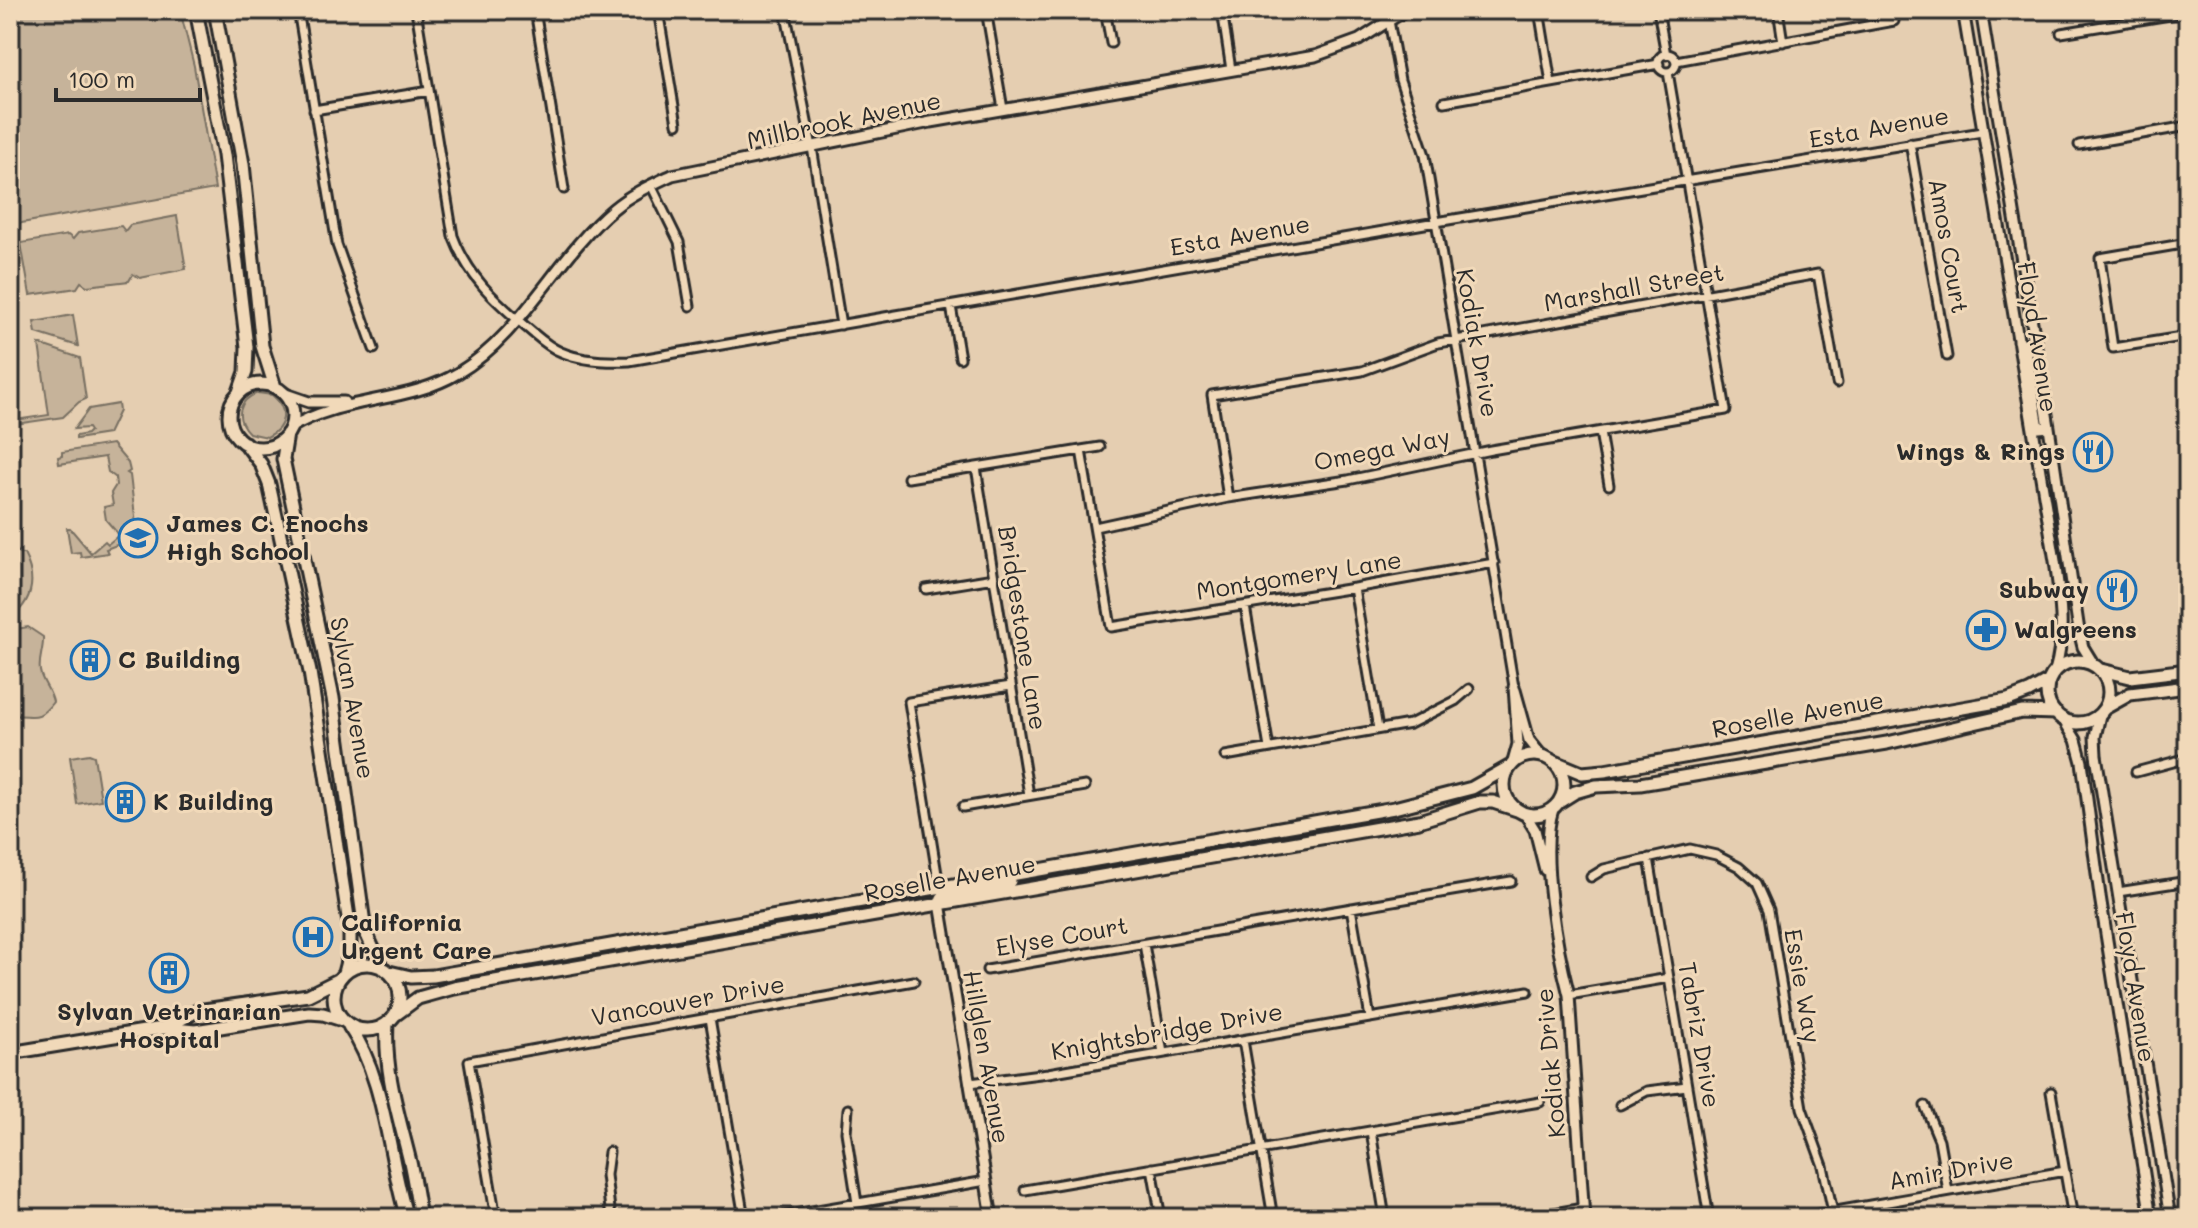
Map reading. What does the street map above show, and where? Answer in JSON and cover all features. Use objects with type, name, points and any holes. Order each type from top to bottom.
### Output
[{"type":"main road","points":[[196,10],[224,155],[247,347],[246,372],[230,408],[230,422],[235,434],[245,443],[269,446],[289,431],[292,411],[279,390],[262,346],[243,164],[215,10]]},
{"type":"main road","points":[[239,392],[257,384],[279,390]]},
{"type":"main road","name":"Sylvan Avenue","points":[[289,431],[283,459],[333,698],[366,934],[386,970]]},
{"type":"main road","name":"Sylvan Avenue","points":[[245,443],[261,464],[269,484],[310,672],[350,930],[350,950],[341,976]]},
{"type":"main road","points":[[2188,670],[2138,677],[2124,676],[2085,662],[2071,662],[2052,676],[2048,699],[2059,716],[2084,723],[2130,694],[2188,687]]},
{"type":"main road","points":[[2097,668],[2109,688],[2102,712]]},
{"type":"main road","name":"Roselle Avenue","points":[[1553,761],[1582,773],[1617,769],[2008,700],[2029,692],[2052,676]]},
{"type":"main road","name":"Roselle Avenue","points":[[1556,805],[1575,792],[1596,786],[1640,784],[1873,745],[2022,712],[2059,716]]},
{"type":"main road","points":[[1528,755],[1541,755],[1553,761],[1564,781],[1563,792],[1556,805],[1538,815],[1521,812],[1508,802],[1504,777],[1511,764],[1528,755]]},
{"type":"main road","name":"Roselle Avenue","points":[[386,970],[411,977],[433,976],[1394,808],[1472,788],[1511,764]]},
{"type":"main road","name":"Roselle Avenue","points":[[391,1020],[418,998],[445,989],[1419,821],[1480,802],[1493,802],[1521,812]]},
{"type":"main road","points":[[940,903],[948,894],[1006,883],[1028,871]]},
{"type":"main road","points":[[163,1028],[197,1011],[306,995],[362,964],[386,970],[397,983],[400,994],[391,1020],[386,1053],[420,1218]]},
{"type":"main road","points":[[341,976],[333,1000],[368,1059],[407,1218]]},
{"type":"main road","points":[[10,1053],[163,1028],[195,1031],[309,1013],[323,1014],[371,1031],[391,1020]]},
{"type":"street","points":[[298,10],[339,254],[374,349]]},
{"type":"street","name":"Esta Avenue","points":[[416,10],[456,245],[477,281],[516,319],[562,353],[612,362],[1982,132]]},
{"type":"street","points":[[535,10],[564,189]]},
{"type":"street","points":[[658,10],[677,124]]},
{"type":"street","points":[[785,10],[812,147],[841,325]]},
{"type":"street","points":[[986,10],[1003,109]]},
{"type":"street","points":[[1105,10],[1111,43]]},
{"type":"street","points":[[1222,10],[1231,70]]},
{"type":"street","name":"Kodiak Drive","points":[[1387,10],[1400,80],[1425,155],[1494,563],[1514,687],[1518,744],[1511,764]]},
{"type":"street","name":"Millbrook Avenue","points":[[289,431],[318,413],[422,389],[458,373],[495,344],[596,225],[615,207],[672,175],[1003,109],[1328,53],[1359,40],[1406,10]]},
{"type":"street","points":[[1539,10],[1551,83]]},
{"type":"street","points":[[1658,10],[1666,55]]},
{"type":"street","points":[[1778,10],[1783,42]]},
{"type":"street","points":[[1676,61],[1894,21],[1892,10]]},
{"type":"street","name":"Floyd Avenue","points":[[1963,10],[2056,572],[2062,631],[2061,648],[2052,676]]},
{"type":"street","name":"Floyd Avenue","points":[[1981,10],[2081,640],[2097,668]]},
{"type":"street","points":[[2061,33],[2188,12]]},
{"type":"street","points":[[1668,72],[1661,69],[1660,59],[1666,55],[1676,61]]},
{"type":"street","points":[[1668,72],[1674,68],[1676,61]]},
{"type":"street","points":[[1444,102],[1659,64]]},
{"type":"street","points":[[1668,72],[1706,296]]},
{"type":"street","points":[[314,110],[429,91]]},
{"type":"street","points":[[2079,145],[2188,126]]},
{"type":"street","name":"Amos Court","points":[[1910,143],[1947,356]]},
{"type":"street","points":[[651,185],[679,242],[690,306]]},
{"type":"street","points":[[2188,243],[2100,258],[2113,348],[2188,336]]},
{"type":"street","name":"Marshall Street","points":[[1228,498],[1212,395],[1362,371],[1438,343],[1818,274],[1837,383]]},
{"type":"street","name":"Omega Way","points":[[1095,527],[1228,498],[1348,480],[1475,453],[1726,410],[1706,296]]},
{"type":"street","points":[[951,306],[960,358]]},
{"type":"street","points":[[2018,341],[2025,344],[2039,428],[2049,427]]},
{"type":"street","name":"Millbrook Avenue","points":[[279,390],[314,402],[360,401]]},
{"type":"street","points":[[1600,432],[1609,485]]},
{"type":"street","points":[[908,478],[1100,447]]},
{"type":"street","points":[[1081,450],[1095,527]]},
{"type":"street","name":"Bridgestone Lane","points":[[976,467],[1029,795]]},
{"type":"street","points":[[2043,495],[2053,493],[2062,551],[2069,558]]},
{"type":"street","name":"Montgomery Lane","points":[[1095,527],[1111,627],[1494,563]]},
{"type":"street","points":[[926,589],[994,578]]},
{"type":"street","points":[[1354,588],[1378,729]]},
{"type":"street","points":[[1245,606],[1269,748]]},
{"type":"street","points":[[939,886],[909,702],[1011,686]]},
{"type":"street","name":"Kodiak Drive","points":[[1514,687],[1529,740],[1541,755]]},
{"type":"street","points":[[1225,756],[1410,724],[1455,701],[1469,689]]},
{"type":"street","name":"Floyd Avenue","points":[[2102,712],[2095,737],[2096,755],[2170,1218]]},
{"type":"street","name":"Floyd Avenue","points":[[2059,716],[2076,740],[2082,763],[2151,1218]]},
{"type":"street","points":[[2136,772],[2188,758]]},
{"type":"street","points":[[963,807],[1085,786]]},
{"type":"street","name":"Kodiak Drive","points":[[1556,805],[1547,832],[1561,965],[1569,995],[1584,1213]]},
{"type":"street","name":"Kodiak Drive","points":[[1521,812],[1535,830],[1553,905]]},
{"type":"street","name":"Essie Way","points":[[1591,877],[1604,869],[1690,849],[1716,855],[1739,867],[1757,883],[1769,910],[1802,1108],[1823,1166],[1833,1212]]},
{"type":"street","name":"Tabriz Drive","points":[[1649,858],[1709,1218]]},
{"type":"street","name":"Elyse Court","points":[[987,970],[1511,881]]},
{"type":"street","points":[[2118,892],[2188,881]]},
{"type":"street","name":"Hillglen Avenue","points":[[940,903],[992,1218]]},
{"type":"street","points":[[1351,908],[1370,1018]]},
{"type":"street","points":[[1144,944],[1163,1053]]},
{"type":"street","points":[[1569,995],[1669,978]]},
{"type":"street","name":"Vancouver Drive","points":[[496,1218],[469,1061],[914,981]]},
{"type":"street","name":"Knightsbridge Drive","points":[[970,1083],[1528,991]]},
{"type":"street","points":[[710,1018],[744,1218]]},
{"type":"street","points":[[1243,1040],[1273,1218]]},
{"type":"street","points":[[1620,1105],[1647,1091],[1687,1086]]},
{"type":"street","points":[[2051,1092],[2073,1218]]},
{"type":"street","points":[[1025,1190],[1540,1102]]},
{"type":"street","points":[[1925,1106],[1939,1140],[1948,1191]]},
{"type":"street","points":[[848,1109],[846,1132],[857,1203]]},
{"type":"street","points":[[1371,1131],[1385,1218]]},
{"type":"street","points":[[609,1152],[606,1175],[611,1218]]},
{"type":"street","points":[[1152,1168],[1161,1218]]},
{"type":"street","name":"Amir Drive","points":[[1796,1218],[2065,1171]]},
{"type":"street","points":[[771,1218],[986,1181]]},
{"type":"street","points":[[1525,1218],[1584,1213]]},
{"type":"shaded area","points":[[10,10],[180,10],[194,66],[215,189],[10,225]]},
{"type":"shaded area","points":[[177,216],[186,269],[140,278],[133,274],[129,281],[87,286],[81,282],[77,288],[30,295],[21,243],[68,235],[73,239],[78,233],[121,226],[125,231],[130,225]]},
{"type":"shaded area","points":[[73,315],[78,346],[36,333],[34,322]]},
{"type":"shaded area","points":[[39,344],[80,358],[86,399],[63,417],[16,424],[15,420],[49,415]]},
{"type":"shaded area","points":[[258,393],[272,395],[283,412],[278,429],[267,437],[249,433],[241,421],[242,405]]},
{"type":"shaded area","points":[[118,404],[119,411],[108,434],[76,439],[76,436],[90,431],[88,428],[74,429],[89,409]]},
{"type":"shaded area","points":[[112,444],[128,463],[130,471],[127,473],[130,475],[136,525],[139,527],[135,538],[106,549],[108,553],[81,557],[80,552],[71,553],[67,528],[91,553],[105,541],[108,544],[119,535],[106,520],[104,507],[113,505],[111,493],[116,485],[115,477],[108,472],[105,457],[59,464],[58,457],[62,456],[62,452]]},
{"type":"shaded area","points":[[10,542],[20,554],[24,554],[31,581],[24,605],[10,619]]},
{"type":"shaded area","points":[[28,627],[43,637],[40,671],[53,702],[38,715],[10,716],[10,630]]},
{"type":"shaded area","points":[[94,756],[101,800],[77,804],[70,757]]},
{"type":"place","name":"Wings & Rings","points":[[2093,452]]},
{"type":"place","name":"James C. Enochs High School","points":[[138,538]]},
{"type":"place","name":"Subway","points":[[2117,590]]},
{"type":"place","name":"Walgreens","points":[[1986,630]]},
{"type":"place","name":"C Building","points":[[90,660]]},
{"type":"place","name":"K Building","points":[[125,802]]},
{"type":"place","name":"California Urgent Care","points":[[313,937]]},
{"type":"place","name":"Sylvan Vetrinarian Hospital","points":[[169,973]]}]
